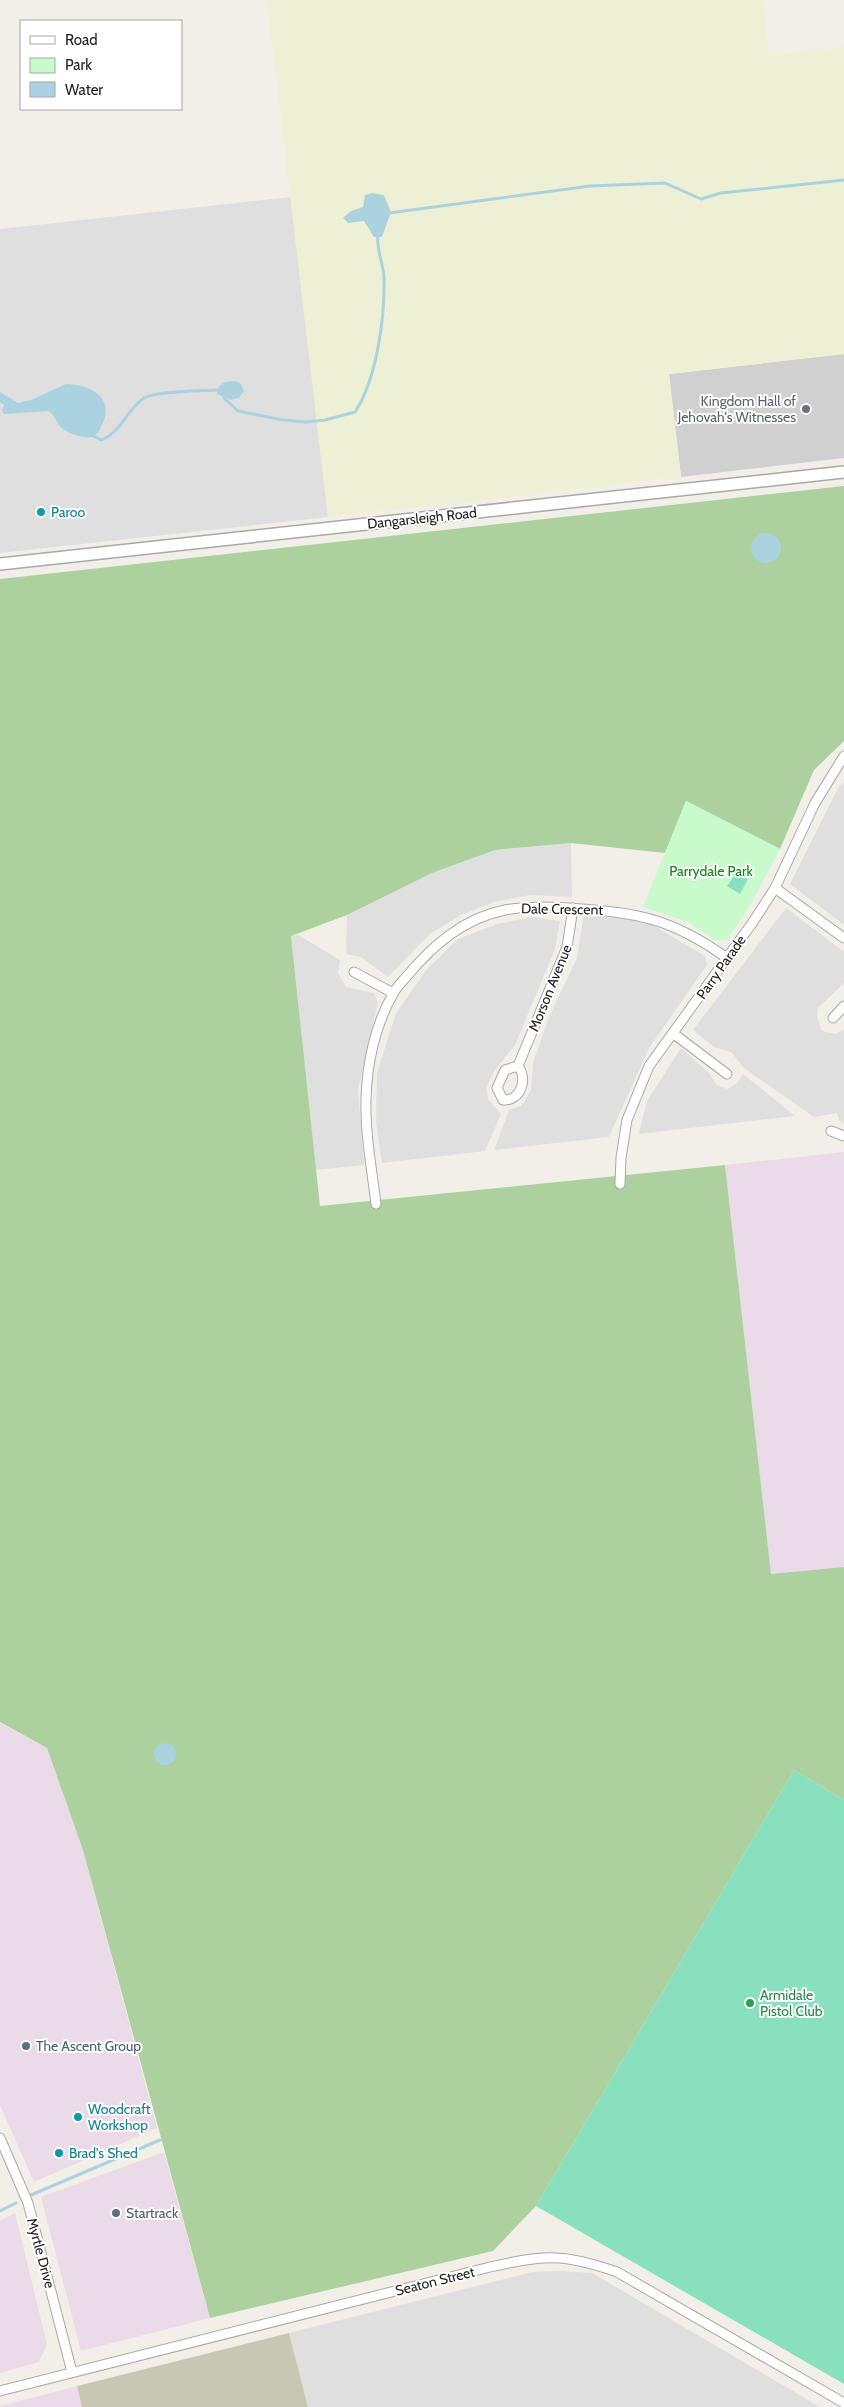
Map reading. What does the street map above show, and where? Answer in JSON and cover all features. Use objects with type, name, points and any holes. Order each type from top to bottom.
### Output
[{"type":"street","name":"Dangarsleigh Road","points":[[0,564],[844,472]]},
{"type":"street","name":"Parry Parade","points":[[620,1184],[620,1158],[626,1130],[636,1093],[649,1066],[674,1034],[774,888],[815,803],[844,756]]},
{"type":"street","points":[[774,888],[844,938]]},
{"type":"street","name":"Dale Crescent","points":[[376,1204],[366,1120],[366,1092],[370,1057],[393,993],[433,948],[465,924],[505,910],[524,907],[614,910],[646,916],[680,929],[727,958]]},
{"type":"street","name":"Morson Avenue","points":[[518,1066],[567,947],[573,908]]},
{"type":"street","points":[[354,972],[393,993]]},
{"type":"street","points":[[833,1018],[844,1006]]},
{"type":"street","points":[[674,1034],[727,1074]]},
{"type":"street","points":[[831,1131],[844,1136]]},
{"type":"street","name":"Myrtle Drive","points":[[0,2138],[28,2203],[72,2372]]},
{"type":"street","name":"Seaton Street","points":[[0,2391],[490,2267],[533,2258],[554,2256],[596,2264],[637,2282],[844,2403]]},
{"type":"shaded area","points":[[267,0],[763,0],[769,55],[844,47],[844,354],[669,374],[681,477],[328,517]]},
{"type":"shaded area","points":[[291,197],[328,517],[0,553],[0,229]]},
{"type":"shaded area","name":"Kingdom Hall of Jehovah's Witnesses","points":[[844,354],[844,458],[681,477],[669,374]]},
{"type":"shaded area","points":[[844,782],[844,925],[790,884],[838,788]]},
{"type":"shaded area","points":[[571,843],[572,897],[530,895],[494,902],[461,915],[430,934],[388,977],[361,957],[346,954],[347,915],[432,873],[495,850]]},
{"type":"shaded area","points":[[786,908],[844,952],[844,983],[818,1008],[817,1016],[822,1031],[836,1034],[844,1029],[844,1124],[839,1120],[837,1113],[814,1117],[744,1068],[731,1052],[714,1047],[693,1030]]},
{"type":"shaded area","points":[[584,914],[649,923],[705,956],[707,965],[649,1048],[609,1137],[494,1150],[509,1110],[521,1106],[531,1090],[533,1063],[549,1017],[577,958]]},
{"type":"shaded area","points":[[533,917],[560,921],[555,949],[515,1045],[495,1070],[486,1087],[488,1099],[501,1114],[485,1151],[382,1163],[376,1122],[377,1073],[396,1013],[427,969],[458,939],[497,924]]},
{"type":"shaded area","points":[[291,935],[298,935],[340,960],[338,973],[346,987],[374,993],[378,1003],[358,1090],[364,1165],[316,1170]]},
{"type":"shaded area","points":[[681,1048],[709,1073],[717,1085],[728,1089],[737,1083],[743,1074],[795,1116],[639,1134],[647,1101]]},
{"type":"shaded area","points":[[844,1152],[844,1567],[771,1575],[725,1165]]},
{"type":"shaded area","points":[[0,1723],[47,1748],[83,1850],[157,2128],[34,2182],[0,2105]]},
{"type":"shaded area","points":[[164,2152],[210,2318],[81,2351],[41,2197]]},
{"type":"shaded area","points":[[15,2213],[47,2344],[39,2362],[0,2373],[0,2221]]},
{"type":"shaded area","points":[[533,2272],[592,2273],[820,2407],[308,2407],[289,2333]]},
{"type":"shaded area","points":[[289,2333],[308,2407],[82,2407],[77,2386]]},
{"type":"shaded area","points":[[77,2386],[82,2407],[0,2407],[0,2406]]},
{"type":"green space","points":[[844,486],[844,741],[814,770],[780,849],[686,801],[665,853],[571,843],[495,850],[432,873],[347,915],[291,936],[320,1206],[725,1165],[771,1574],[844,1567],[844,1800],[794,1770],[536,2206],[493,2251],[210,2318],[83,1850],[47,1748],[0,1722],[0,579]]},
{"type":"green space","name":"Parrydale Park","points":[[686,801],[780,849],[748,909],[727,940],[715,940],[688,922],[643,907]]},
{"type":"green space","points":[[732,869],[748,879],[740,894],[727,886],[734,876],[730,873]]},
{"type":"green space","name":"Armidale Pistol Club","points":[[794,1770],[844,1800],[844,2384],[536,2206]]},
{"type":"water","points":[[372,193],[384,195],[391,212],[382,237],[374,237],[364,221],[348,223],[343,218],[351,211],[363,207],[365,195]]},
{"type":"water","points":[[235,381],[241,384],[244,391],[239,398],[231,400],[217,394],[219,386],[225,382]]},
{"type":"water","points":[[66,384],[92,390],[103,400],[106,407],[105,415],[100,429],[94,436],[81,437],[66,431],[49,411],[4,414],[2,410],[4,405],[0,402],[0,392],[18,403],[31,400]]},
{"type":"water","points":[[766,533],[777,537],[781,548],[777,559],[766,563],[755,559],[751,548],[755,537]]},
{"type":"water","points":[[165,1743],[173,1746],[176,1754],[173,1762],[165,1765],[157,1762],[154,1754],[157,1746]]},
{"type":"waterway","points":[[389,213],[590,186],[665,183],[701,199],[721,193],[844,180]]},
{"type":"waterway","points":[[224,396],[238,411],[283,420],[306,422],[325,420],[355,412],[369,383],[381,329],[384,277],[378,235]]},
{"type":"waterway","points":[[90,434],[101,440],[108,436],[114,432],[138,403],[150,396],[190,391],[217,390],[220,392]]},
{"type":"waterway","points":[[31,2195],[160,2140]]},
{"type":"waterway","points":[[0,2211],[16,2203]]},
{"type":"place","name":"Kingdom Hall of Jehovah's Witnesses","points":[[806,409]]},
{"type":"place","name":"Paroo","points":[[41,512]]},
{"type":"place","name":"Armidale Pistol Club","points":[[750,2003]]},
{"type":"place","name":"The Ascent Group","points":[[26,2046]]},
{"type":"place","name":"Woodcraft Workshop","points":[[78,2117]]},
{"type":"place","name":"Brad's Shed","points":[[59,2153]]},
{"type":"place","name":"Startrack","points":[[116,2213]]}]
